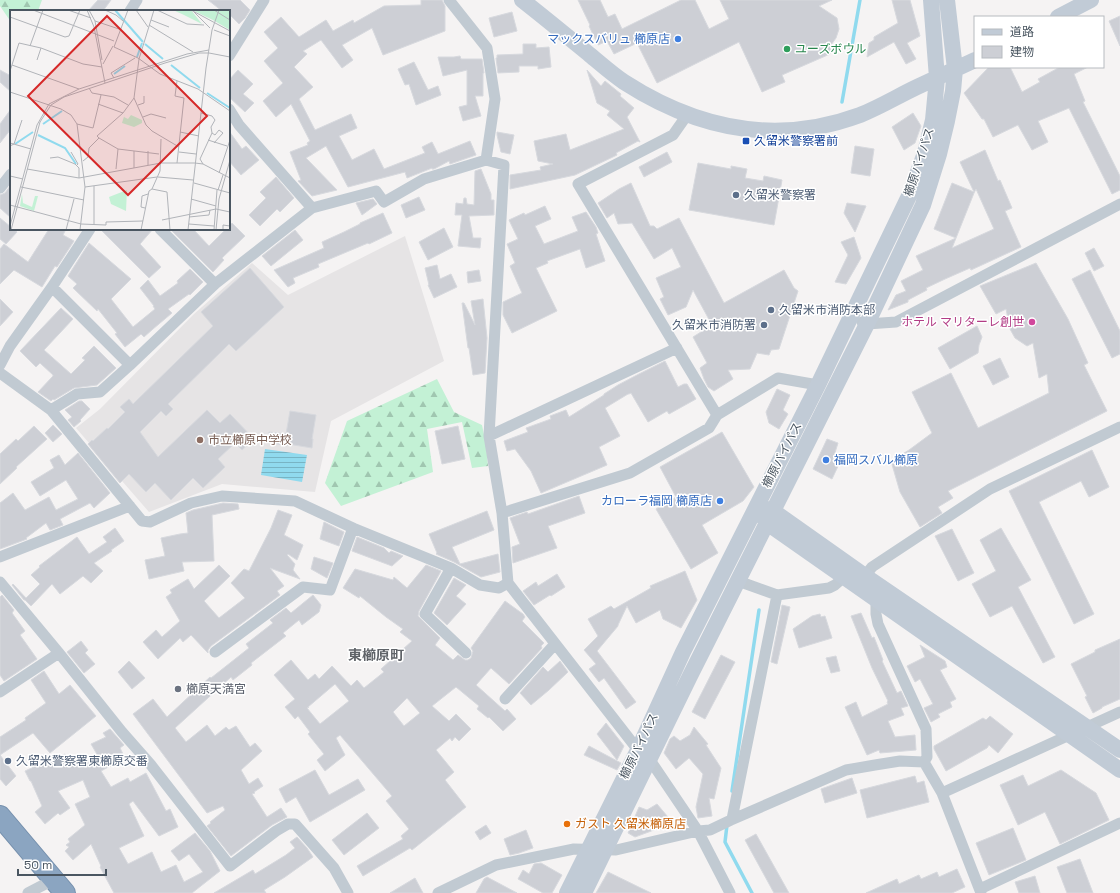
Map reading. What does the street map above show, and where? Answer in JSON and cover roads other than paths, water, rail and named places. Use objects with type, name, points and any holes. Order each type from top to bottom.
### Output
[{"type":"highway","points":[[0,816],[59,886]]},
{"type":"street","points":[[131,10],[137,0]]},
{"type":"street","points":[[230,54],[264,0]]},
{"type":"street","points":[[448,0],[487,48],[495,99],[486,160]]},
{"type":"street","points":[[522,0],[622,81],[655,101],[687,115],[728,127],[766,132],[799,129],[827,124],[859,115],[974,60]]},
{"type":"street","name":"櫛原バイパス","points":[[584,893],[605,850],[644,755],[683,652],[818,386],[909,196],[925,153],[933,120],[937,78],[931,0]]},
{"type":"street","name":"櫛原バイパス","points":[[567,893],[589,849],[690,676],[867,324],[922,205],[939,154],[953,91],[955,69],[947,0]]},
{"type":"street","points":[[1060,16],[1091,0]]},
{"type":"street","points":[[230,111],[239,125],[312,208]]},
{"type":"street","points":[[687,115],[673,135],[578,184],[717,415]]},
{"type":"street","points":[[51,410],[77,394],[100,392],[215,284],[312,208],[376,191],[384,202],[424,179],[486,160],[504,165],[489,436],[502,513],[508,583],[644,755],[698,832],[730,893]]},
{"type":"street","points":[[0,188],[10,175]]},
{"type":"street","points":[[850,318],[867,324],[896,322],[1120,204]]},
{"type":"street","points":[[0,365],[10,346],[52,287],[89,230]]},
{"type":"street","points":[[161,230],[215,284]]},
{"type":"street","points":[[52,287],[130,365]]},
{"type":"street","points":[[489,436],[677,348]]},
{"type":"street","points":[[0,373],[51,410],[142,521],[150,522],[191,503],[222,496],[295,501],[354,528],[451,568],[480,585],[499,588],[508,583]]},
{"type":"street","points":[[502,513],[630,473],[709,428],[717,415],[778,378],[818,386]]},
{"type":"street","points":[[865,576],[872,567],[990,489],[1120,427]]},
{"type":"street","points":[[757,505],[844,578],[1120,770]]},
{"type":"street","points":[[0,557],[130,506]]},
{"type":"street","points":[[770,517],[865,576],[1120,750]]},
{"type":"street","points":[[215,652],[302,587],[330,590],[354,528]]},
{"type":"street","points":[[451,568],[425,614],[466,653]]},
{"type":"street","points":[[738,581],[777,595],[829,588],[844,578]]},
{"type":"street","points":[[0,582],[122,732],[151,765],[230,866],[288,824],[295,824],[334,868],[348,893]]},
{"type":"street","points":[[732,819],[777,595]]},
{"type":"street","points":[[876,600],[878,624],[926,729],[927,757],[924,762]]},
{"type":"street","points":[[505,699],[555,644]]},
{"type":"street","points":[[0,692],[59,653]]},
{"type":"street","points":[[942,792],[1120,712]]},
{"type":"street","points":[[438,893],[496,865],[574,849],[616,850],[710,830],[846,770],[900,761],[924,762]]},
{"type":"street","points":[[924,762],[942,792],[981,891],[1120,823]]},
{"type":"street","points":[[28,893],[59,886]]},
{"type":"water","points":[[265,449],[307,455],[302,482],[261,475]]},
{"type":"waterway","points":[[842,102],[860,0]]},
{"type":"waterway","points":[[732,791],[759,610]]},
{"type":"waterway","points":[[727,825],[725,842],[752,893]]},
{"type":"place","name":"マックスバリュ 櫛原店","points":[[678,39]]},
{"type":"place","name":"ユーズボウル","points":[[787,49]]},
{"type":"place","name":"久留米警察署前","points":[[746,141]]},
{"type":"place","name":"久留米警察署","points":[[736,195]]},
{"type":"place","name":"久留米市消防本部","points":[[771,310]]},
{"type":"place","name":"ホテル マリターレ創世","points":[[1032,322]]},
{"type":"place","name":"久留米市消防署","points":[[764,325]]},
{"type":"place","name":"市立櫛原中学校","points":[[200,440]]},
{"type":"place","name":"福岡スバル櫛原","points":[[826,460]]},
{"type":"place","name":"カローラ福岡 櫛原店","points":[[720,501]]},
{"type":"place","name":"櫛原天満宮","points":[[178,689]]},
{"type":"place","name":"久留米警察署東櫛原交番","points":[[8,761]]},
{"type":"place","name":"ガスト 久留米櫛原店","points":[[567,824]]},
{"type":"district","name":"東櫛原町","points":[[376,655]]}]
